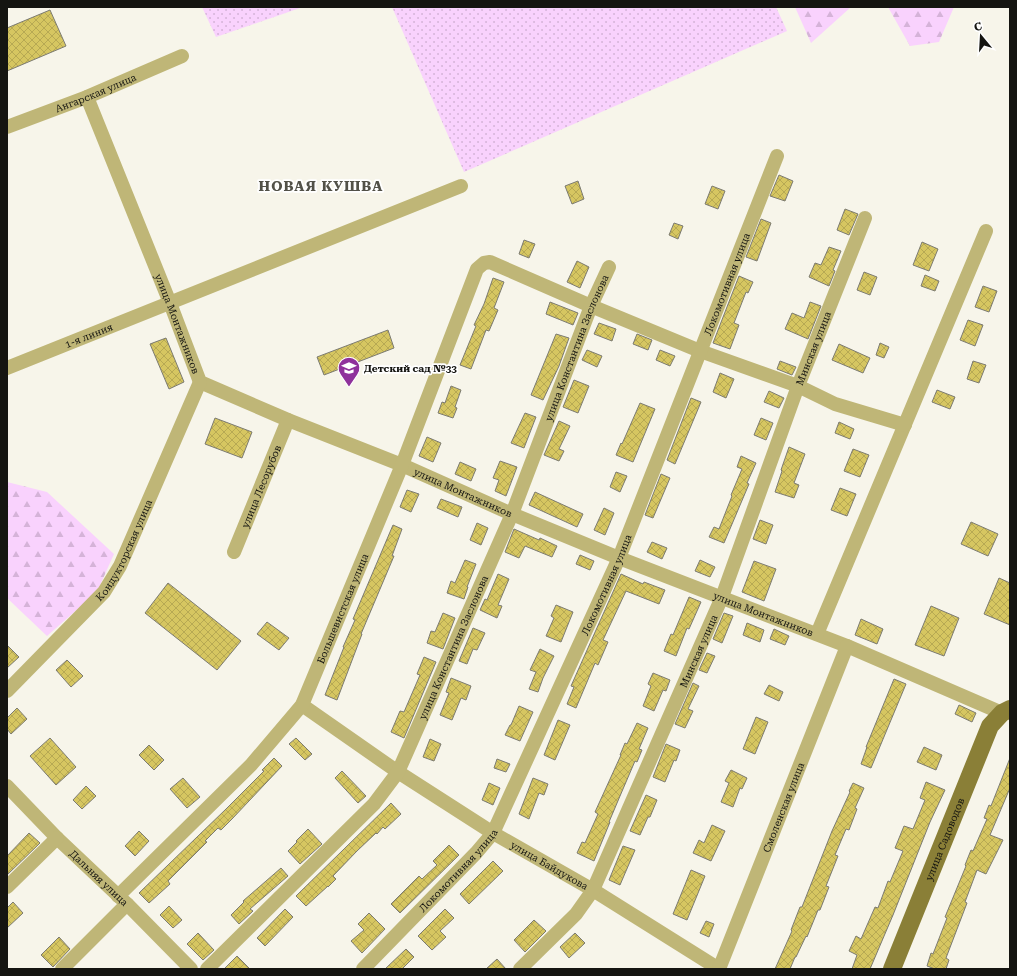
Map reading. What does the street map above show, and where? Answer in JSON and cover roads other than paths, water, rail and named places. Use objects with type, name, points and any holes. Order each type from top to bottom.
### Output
[{"type":"main road","name":"улица Садоводов","points":[[892,969],[990,726],[1006,711]]},
{"type":"street","name":"Ангарская улица","points":[[7,127],[86,97],[182,56]]},
{"type":"street","name":"улица Монтажников","points":[[86,97],[170,303],[200,382],[288,420],[402,465],[512,514],[619,558],[817,634],[1006,711]]},
{"type":"street","name":"Локомотивная улица","points":[[363,969],[476,853],[493,833],[619,558],[777,156]]},
{"type":"street","name":"1-я линия","points":[[7,368],[461,186]]},
{"type":"street","name":"Минская улица","points":[[520,969],[576,914],[592,890],[722,597],[798,386],[865,218]]},
{"type":"street","points":[[817,634],[986,231]]},
{"type":"street","name":"Большевистская улица","points":[[62,969],[123,900],[251,765],[302,705],[402,465],[477,269],[480,266],[490,262],[591,306]]},
{"type":"street","name":"улица Константина Заслонова","points":[[207,969],[374,804],[398,772],[512,514],[591,306],[609,267]]},
{"type":"street","points":[[591,306],[700,351],[798,386],[835,404],[905,425]]},
{"type":"street","name":"Кондукторская улица","points":[[7,692],[104,592],[123,559],[200,382]]},
{"type":"street","name":"улица Лесорубов","points":[[234,552],[288,420]]},
{"type":"street","name":"Смоленская улица","points":[[719,969],[847,646]]},
{"type":"street","name":"улица Байдукова","points":[[302,705],[398,772],[493,833],[592,890],[719,969]]},
{"type":"street","name":"Дальняя улица","points":[[7,786],[56,838],[123,900],[191,969]]},
{"type":"street","points":[[7,888],[56,838]]},
{"type":"place","name":"Детский сад №33","points":[[349,388]]},
{"type":"district","name":"НОВАЯ КУШВА","points":[[321,186]]}]
